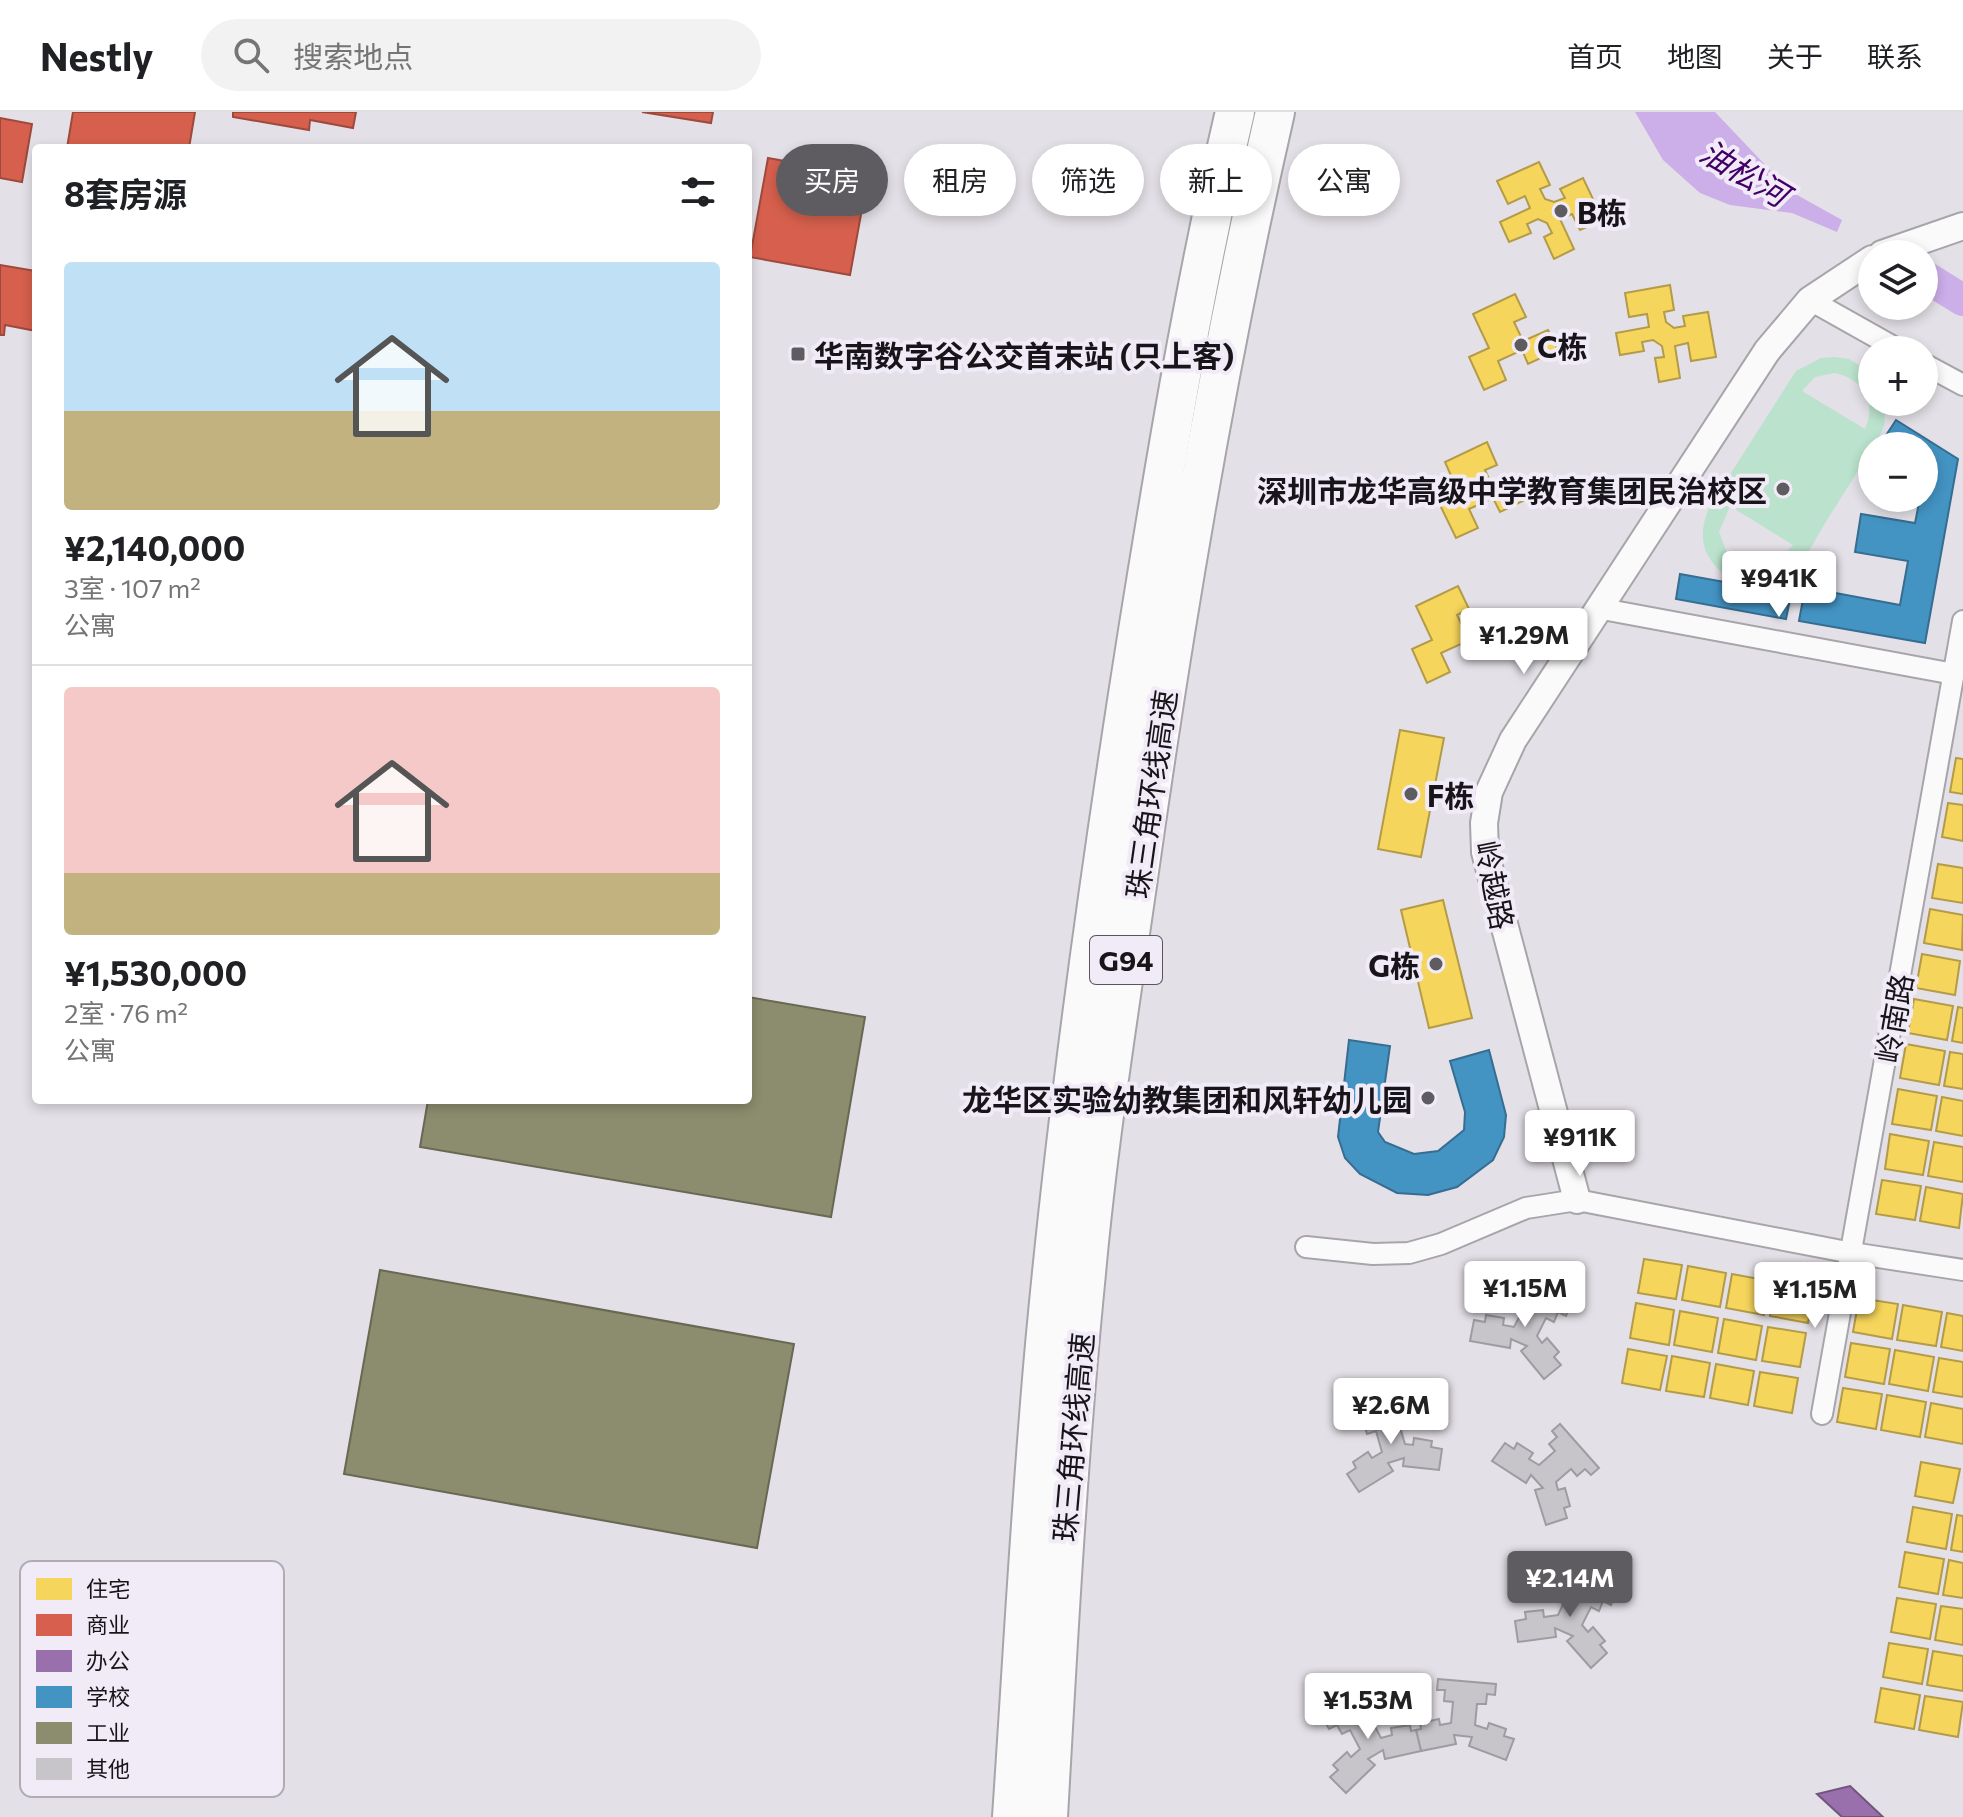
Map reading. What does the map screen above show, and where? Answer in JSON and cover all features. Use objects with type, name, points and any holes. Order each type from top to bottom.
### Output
[{"type":"highway","name":"珠三角环线高速","points":[[1012,1817],[1046,1335],[1078,1047],[1114,779],[1158,509],[1216,196],[1235,112]]},
{"type":"highway","name":"珠三角环线高速","points":[[1049,1813],[1065,1520],[1085,1285],[1120,1001],[1163,703],[1205,458],[1275,112]]},
{"type":"street","points":[[1922,240],[1963,226]]},
{"type":"street","name":"岭越路","points":[[1577,1200],[1490,881],[1484,823],[1499,765],[1738,391],[1810,300],[1858,268]]},
{"type":"street","points":[[1810,300],[1874,336]]},
{"type":"street","points":[[1938,372],[1963,385]]},
{"type":"street","points":[[1597,608],[1954,674]]},
{"type":"street","name":"岭南路","points":[[1822,1414],[1963,621]]},
{"type":"street","points":[[1306,1247],[1373,1254],[1409,1253],[1441,1244],[1526,1208],[1577,1200],[1852,1253],[1963,1270]]},
{"type":"green space","points":[[1821,358],[1849,359],[1858,365],[1858,384],[1834,373],[1815,377],[1802,391],[1865,429],[1868,416],[1885,416],[1884,426],[1881,432],[1858,432],[1858,471],[1794,571],[1774,583],[1741,583],[1721,572],[1708,556],[1703,528],[1710,506],[1796,371]],"holes":[[[1730,506],[1793,545],[1774,566],[1755,570],[1729,558],[1719,532]]]},
{"type":"water","points":[[1635,112],[1715,112],[1790,191],[1842,220],[1837,232],[1792,213],[1730,205],[1700,193],[1663,160]]},
{"type":"building: 住宅","name":"B栋","points":[[1539,162],[1550,185],[1540,189],[1545,199],[1554,202],[1565,198],[1560,189],[1583,178],[1603,220],[1580,230],[1572,214],[1560,219],[1574,249],[1554,259],[1544,237],[1552,233],[1547,223],[1538,219],[1527,224],[1531,233],[1509,242],[1500,222],[1530,208],[1525,196],[1508,204],[1497,181]]},
{"type":"building: 住宅","points":[[1670,285],[1674,310],[1664,312],[1666,322],[1674,328],[1685,326],[1683,316],[1708,312],[1716,357],[1691,361],[1688,343],[1675,346],[1680,378],[1659,382],[1655,358],[1664,357],[1662,346],[1653,340],[1642,342],[1644,351],[1620,355],[1616,333],[1649,327],[1647,314],[1629,317],[1625,293]]},
{"type":"building: 住宅","name":"C栋","points":[[1515,294],[1526,317],[1514,322],[1523,341],[1548,330],[1558,350],[1528,364],[1522,350],[1498,361],[1506,380],[1484,390],[1469,357],[1489,348],[1473,314]]},
{"type":"building: 住宅","points":[[1487,442],[1497,465],[1485,470],[1494,490],[1519,478],[1529,498],[1500,512],[1493,498],[1469,509],[1478,528],[1456,538],[1440,505],[1460,496],[1445,462]]},
{"type":"building: 住宅","points":[[1458,586],[1469,609],[1457,615],[1466,634],[1491,622],[1501,642],[1471,656],[1465,642],[1441,653],[1450,672],[1427,683],[1412,649],[1432,640],[1416,606]]},
{"type":"building: 住宅","name":"F栋","points":[[1400,730],[1444,738],[1421,857],[1378,849]]},
{"type":"building: 住宅","points":[[1956,758],[1963,759],[1963,794],[1950,792]]},
{"type":"building: 住宅","points":[[1948,803],[1963,805],[1963,841],[1942,837]]},
{"type":"building: 住宅","points":[[1938,864],[1963,868],[1963,903],[1932,898]]},
{"type":"building: 住宅","name":"G栋","points":[[1443,900],[1472,1018],[1429,1028],[1401,910]]},
{"type":"building: 住宅","points":[[1930,909],[1963,915],[1962,950],[1924,943]]},
{"type":"building: 住宅","points":[[1922,954],[1960,961],[1955,995],[1916,988]]},
{"type":"building: 住宅","points":[[1914,999],[1953,1006],[1947,1040],[1908,1033]]},
{"type":"building: 住宅","points":[[1958,1007],[1963,1008],[1963,1043],[1952,1041]]},
{"type":"building: 住宅","points":[[1906,1044],[1945,1051],[1939,1085],[1900,1078]]},
{"type":"building: 住宅","points":[[1950,1052],[1963,1054],[1963,1089],[1944,1086]]},
{"type":"building: 住宅","points":[[1898,1089],[1937,1096],[1931,1130],[1892,1124]]},
{"type":"building: 住宅","points":[[1942,1097],[1963,1101],[1963,1136],[1936,1131]]},
{"type":"building: 住宅","points":[[1890,1134],[1929,1141],[1923,1175],[1885,1169]]},
{"type":"building: 住宅","points":[[1934,1142],[1963,1147],[1963,1182],[1928,1176]]},
{"type":"building: 住宅","points":[[1882,1180],[1921,1186],[1915,1220],[1876,1214]]},
{"type":"building: 住宅","points":[[1926,1187],[1963,1194],[1959,1228],[1920,1221]]},
{"type":"building: 住宅","points":[[1644,1259],[1682,1265],[1676,1299],[1638,1293]]},
{"type":"building: 住宅","points":[[1688,1266],[1726,1273],[1720,1307],[1682,1300]]},
{"type":"building: 住宅","points":[[1732,1274],[1770,1281],[1764,1315],[1726,1308]]},
{"type":"building: 住宅","points":[[1776,1282],[1814,1288],[1808,1323],[1770,1316]]},
{"type":"building: 住宅","points":[[1859,1298],[1898,1304],[1892,1339],[1853,1332]]},
{"type":"building: 住宅","points":[[1636,1303],[1674,1310],[1669,1345],[1630,1338]]},
{"type":"building: 住宅","points":[[1903,1305],[1942,1312],[1936,1346],[1897,1340]]},
{"type":"building: 住宅","points":[[1680,1311],[1718,1318],[1712,1352],[1674,1345]]},
{"type":"building: 住宅","points":[[1947,1313],[1963,1316],[1963,1351],[1941,1347]]},
{"type":"building: 住宅","points":[[1724,1319],[1762,1326],[1756,1360],[1718,1353]]},
{"type":"building: 住宅","points":[[1768,1327],[1806,1333],[1800,1367],[1762,1361]]},
{"type":"building: 住宅","points":[[1851,1343],[1890,1349],[1884,1384],[1845,1377]]},
{"type":"building: 住宅","points":[[1628,1349],[1667,1356],[1660,1390],[1622,1383]]},
{"type":"building: 住宅","points":[[1895,1350],[1934,1357],[1928,1391],[1889,1384]]},
{"type":"building: 住宅","points":[[1672,1356],[1710,1363],[1704,1397],[1666,1391]]},
{"type":"building: 住宅","points":[[1939,1358],[1963,1362],[1963,1397],[1933,1392]]},
{"type":"building: 住宅","points":[[1716,1364],[1754,1371],[1748,1405],[1710,1398]]},
{"type":"building: 住宅","points":[[1760,1372],[1798,1378],[1792,1413],[1754,1406]]},
{"type":"building: 住宅","points":[[1843,1388],[1882,1394],[1876,1429],[1837,1422]]},
{"type":"building: 住宅","points":[[1887,1395],[1926,1402],[1920,1437],[1881,1430]]},
{"type":"building: 住宅","points":[[1931,1403],[1963,1409],[1963,1444],[1925,1437]]},
{"type":"building: 住宅","points":[[1921,1462],[1960,1469],[1953,1503],[1915,1496]]},
{"type":"building: 住宅","points":[[1913,1507],[1952,1514],[1946,1549],[1907,1542]]},
{"type":"building: 住宅","points":[[1957,1515],[1963,1516],[1963,1552],[1951,1550]]},
{"type":"building: 住宅","points":[[1905,1552],[1944,1559],[1938,1594],[1899,1587]]},
{"type":"building: 住宅","points":[[1949,1560],[1963,1563],[1963,1598],[1943,1595]]},
{"type":"building: 住宅","points":[[1897,1598],[1936,1604],[1930,1639],[1891,1632]]},
{"type":"building: 住宅","points":[[1941,1606],[1963,1609],[1963,1645],[1935,1640]]},
{"type":"building: 住宅","points":[[1889,1643],[1928,1649],[1922,1684],[1883,1677]]},
{"type":"building: 住宅","points":[[1933,1651],[1963,1656],[1963,1691],[1927,1685]]},
{"type":"building: 住宅","points":[[1881,1688],[1920,1695],[1914,1729],[1875,1722]]},
{"type":"building: 住宅","points":[[1925,1696],[1963,1702],[1958,1737],[1919,1730]]},
{"type":"building: 商业","points":[[73,112],[195,112],[190,144],[68,144]]},
{"type":"building: 商业","points":[[233,112],[356,112],[353,128],[310,120],[309,130],[233,117]]},
{"type":"building: 商业","points":[[642,112],[713,112],[711,123]]},
{"type":"building: 商业","points":[[0,118],[32,124],[22,182],[0,178]]},
{"type":"building: 商业","points":[[768,158],[776,159],[776,216],[861,216],[850,275],[752,257]]},
{"type":"building: 商业","points":[[0,265],[32,270],[32,330],[5,325],[4,335],[0,335]]},
{"type":"building: 办公","points":[[1850,1786],[1883,1817],[1842,1817],[1817,1794]]},
{"type":"building: 学校","points":[[1896,420],[1915,432],[1888,432]]},
{"type":"building: 学校","points":[[1938,446],[1958,459],[1925,643],[1799,621],[1810,561],[1835,566],[1830,592],[1900,605],[1908,561],[1855,552],[1861,514],[1915,523],[1917,512],[1938,512]]},
{"type":"building: 学校","points":[[1680,574],[1791,594],[1786,619],[1676,599]]},
{"type":"building: 学校","points":[[1349,1040],[1390,1046],[1378,1132],[1385,1142],[1414,1154],[1438,1151],[1464,1130],[1465,1112],[1450,1061],[1489,1050],[1506,1115],[1504,1137],[1493,1160],[1457,1187],[1428,1195],[1397,1193],[1360,1174],[1345,1158],[1338,1137]]},
{"type":"building: 工业","points":[[752,998],[865,1017],[831,1217],[420,1147],[427,1104],[752,1104]]},
{"type":"building: 工业","points":[[380,1270],[794,1344],[757,1548],[344,1474]]},
{"type":"building: 其他","points":[[1517,1281],[1570,1307],[1566,1316],[1558,1312],[1554,1322],[1546,1318],[1537,1336],[1542,1343],[1547,1338],[1559,1352],[1554,1357],[1561,1365],[1544,1379],[1521,1351],[1527,1346],[1511,1339],[1510,1348],[1470,1341],[1474,1320],[1485,1322],[1486,1315],[1504,1318],[1503,1325],[1514,1327],[1524,1308],[1516,1304],[1520,1294],[1513,1291]]},
{"type":"building: 其他","points":[[1410,1399],[1413,1410],[1405,1412],[1408,1422],[1399,1424],[1405,1444],[1413,1445],[1414,1438],[1432,1441],[1431,1447],[1442,1449],[1439,1470],[1403,1466],[1404,1458],[1388,1463],[1393,1471],[1359,1492],[1347,1474],[1356,1468],[1353,1462],[1368,1452],[1372,1458],[1382,1452],[1376,1431],[1367,1434],[1364,1424],[1356,1426],[1353,1416]]},
{"type":"building: 其他","points":[[1560,1424],[1599,1468],[1591,1475],[1585,1469],[1577,1476],[1571,1469],[1556,1482],[1558,1490],[1565,1488],[1570,1506],[1564,1508],[1567,1518],[1546,1525],[1535,1490],[1543,1488],[1531,1475],[1526,1483],[1492,1461],[1505,1443],[1514,1449],[1517,1443],[1533,1453],[1529,1459],[1539,1465],[1555,1451],[1549,1444],[1557,1437],[1552,1431]]},
{"type":"building: 其他","points":[[1560,1570],[1615,1595],[1611,1605],[1603,1601],[1599,1611],[1591,1607],[1582,1625],[1588,1632],[1593,1627],[1605,1641],[1600,1645],[1607,1653],[1591,1668],[1567,1641],[1573,1636],[1555,1628],[1556,1637],[1518,1642],[1515,1621],[1526,1619],[1525,1612],[1543,1610],[1544,1617],[1558,1615],[1567,1596],[1558,1592],[1563,1583],[1555,1579]]},
{"type":"building: 其他","points":[[1438,1679],[1496,1684],[1495,1695],[1487,1694],[1486,1704],[1477,1704],[1475,1725],[1487,1729],[1489,1723],[1506,1729],[1504,1736],[1514,1739],[1506,1760],[1469,1746],[1472,1737],[1454,1735],[1456,1744],[1421,1751],[1416,1730],[1421,1729],[1420,1723],[1439,1719],[1440,1725],[1451,1723],[1453,1702],[1444,1701],[1445,1690],[1437,1690]]},
{"type":"building: 其他","points":[[1376,1692],[1381,1701],[1374,1705],[1379,1714],[1371,1719],[1381,1738],[1392,1735],[1391,1728],[1410,1725],[1411,1731],[1416,1730],[1421,1751],[1385,1759],[1383,1750],[1368,1759],[1375,1765],[1346,1793],[1330,1777],[1338,1770],[1333,1765],[1347,1752],[1351,1757],[1360,1749],[1350,1730],[1342,1734],[1337,1725],[1329,1729],[1324,1720]]},
{"type":"waterway","name":"油松河","points":[[1938,285],[1963,300]]},
{"type":"place","name":"B栋","points":[[1561,211]]},
{"type":"place","name":"C栋","points":[[1521,345]]},
{"type":"place","name":"华南数字谷公交首末站 (只上客)","points":[[798,354]]},
{"type":"place","name":"深圳市龙华高级中学教育集团民治校区","points":[[1783,489]]},
{"type":"place","name":"F栋","points":[[1411,794]]},
{"type":"place","name":"G栋","points":[[1436,964]]},
{"type":"place","name":"龙华区实验幼教集团和风轩幼儿园","points":[[1428,1098]]}]
